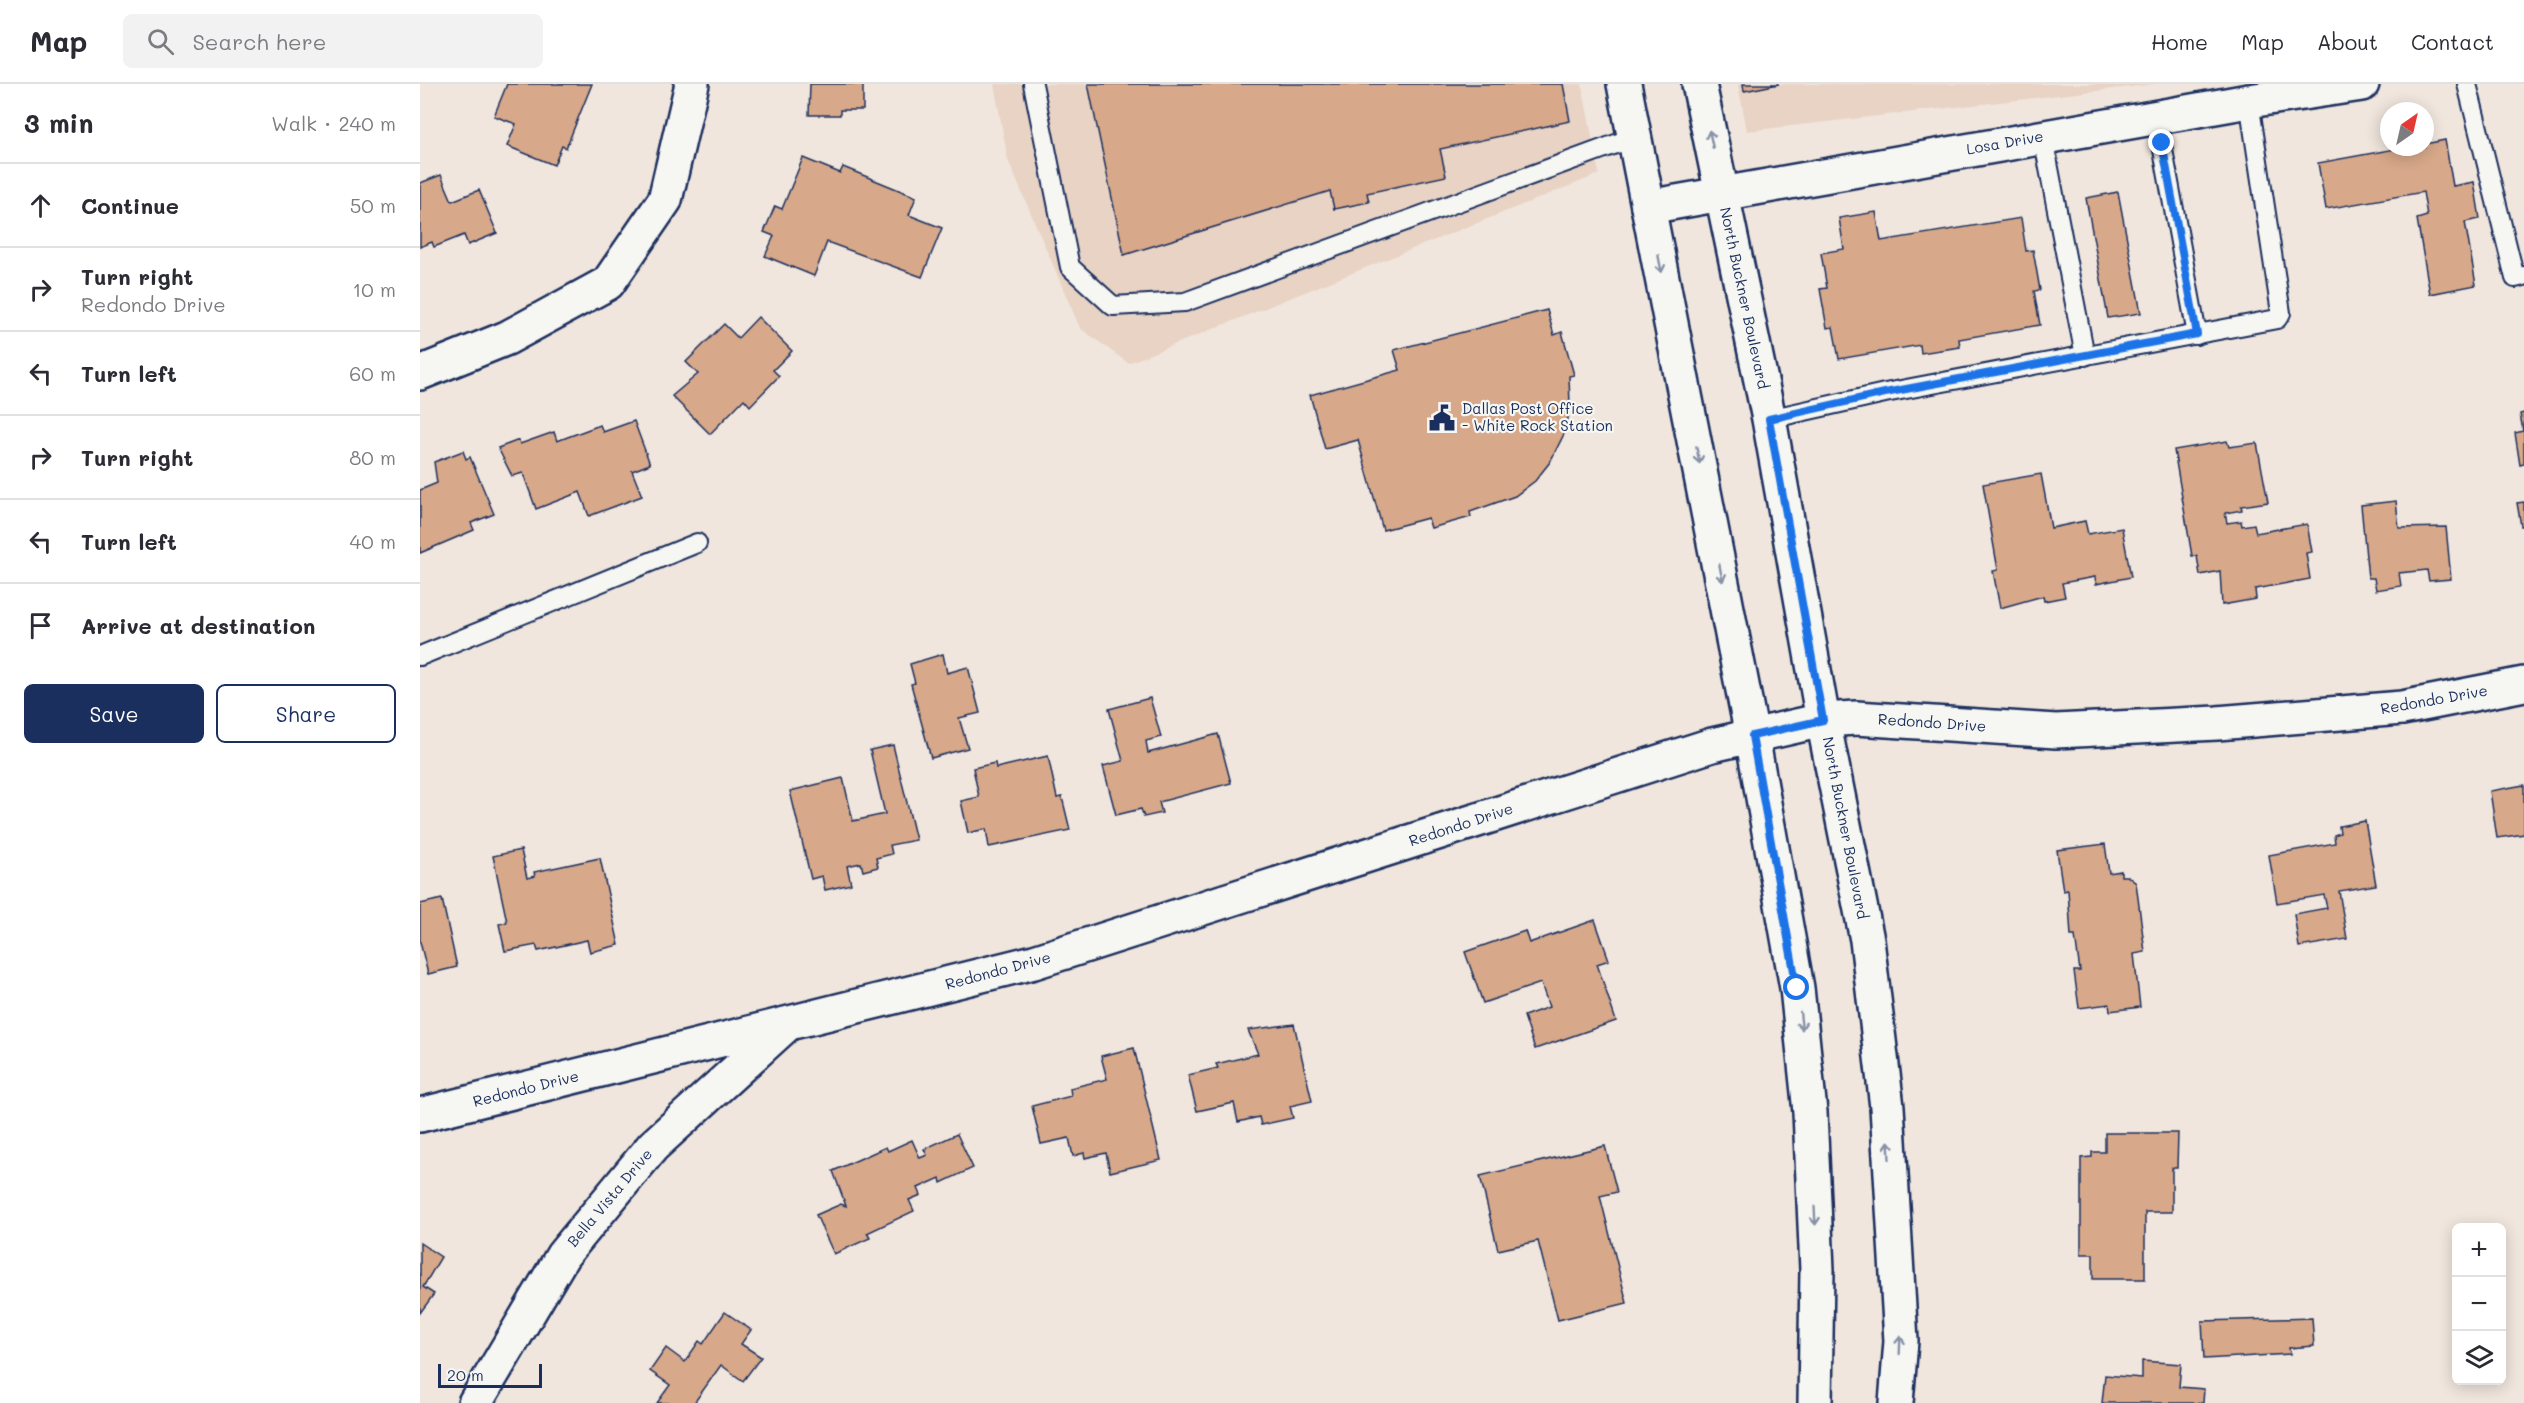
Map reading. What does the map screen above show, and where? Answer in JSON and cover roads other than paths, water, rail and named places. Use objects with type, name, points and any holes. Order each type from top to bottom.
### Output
[{"type":"street","points":[[420,373],[507,338],[608,283],[665,200],[692,84]]},
{"type":"street","points":[[1624,84],[1752,736],[1797,988],[1810,1112],[1817,1270],[1815,1403]]},
{"type":"street","name":"North Buckner Boulevard","points":[[1699,84],[1769,419],[1823,720],[1867,940],[1887,1107],[1901,1341],[1896,1403]]},
{"type":"street","name":"Losa Drive","points":[[1648,207],[2249,101],[2293,89],[2362,84]]},
{"type":"street","name":"Redondo Drive","points":[[420,1115],[785,1026],[1034,962],[1713,745],[1823,720],[1856,718],[2056,731],[2194,724],[2402,708],[2524,684]]},
{"type":"street","name":"Bella Vista Drive","points":[[475,1403],[563,1255],[653,1146],[785,1026]]},
{"type":"lane","points":[[1033,84],[1070,267],[1113,306],[1185,302],[1635,137]]},
{"type":"lane","points":[[2467,84],[2515,278],[2524,276]]},
{"type":"lane","points":[[1769,419],[1885,393],[2277,319],[2281,314],[2249,101]]},
{"type":"lane","points":[[2157,117],[2197,334]]},
{"type":"lane","points":[[2043,137],[2085,356]]},
{"type":"lane","points":[[420,656],[697,543]]},
{"type":"place","name":"Dallas Post Office - White Rock Station","points":[[1442,418]]}]
